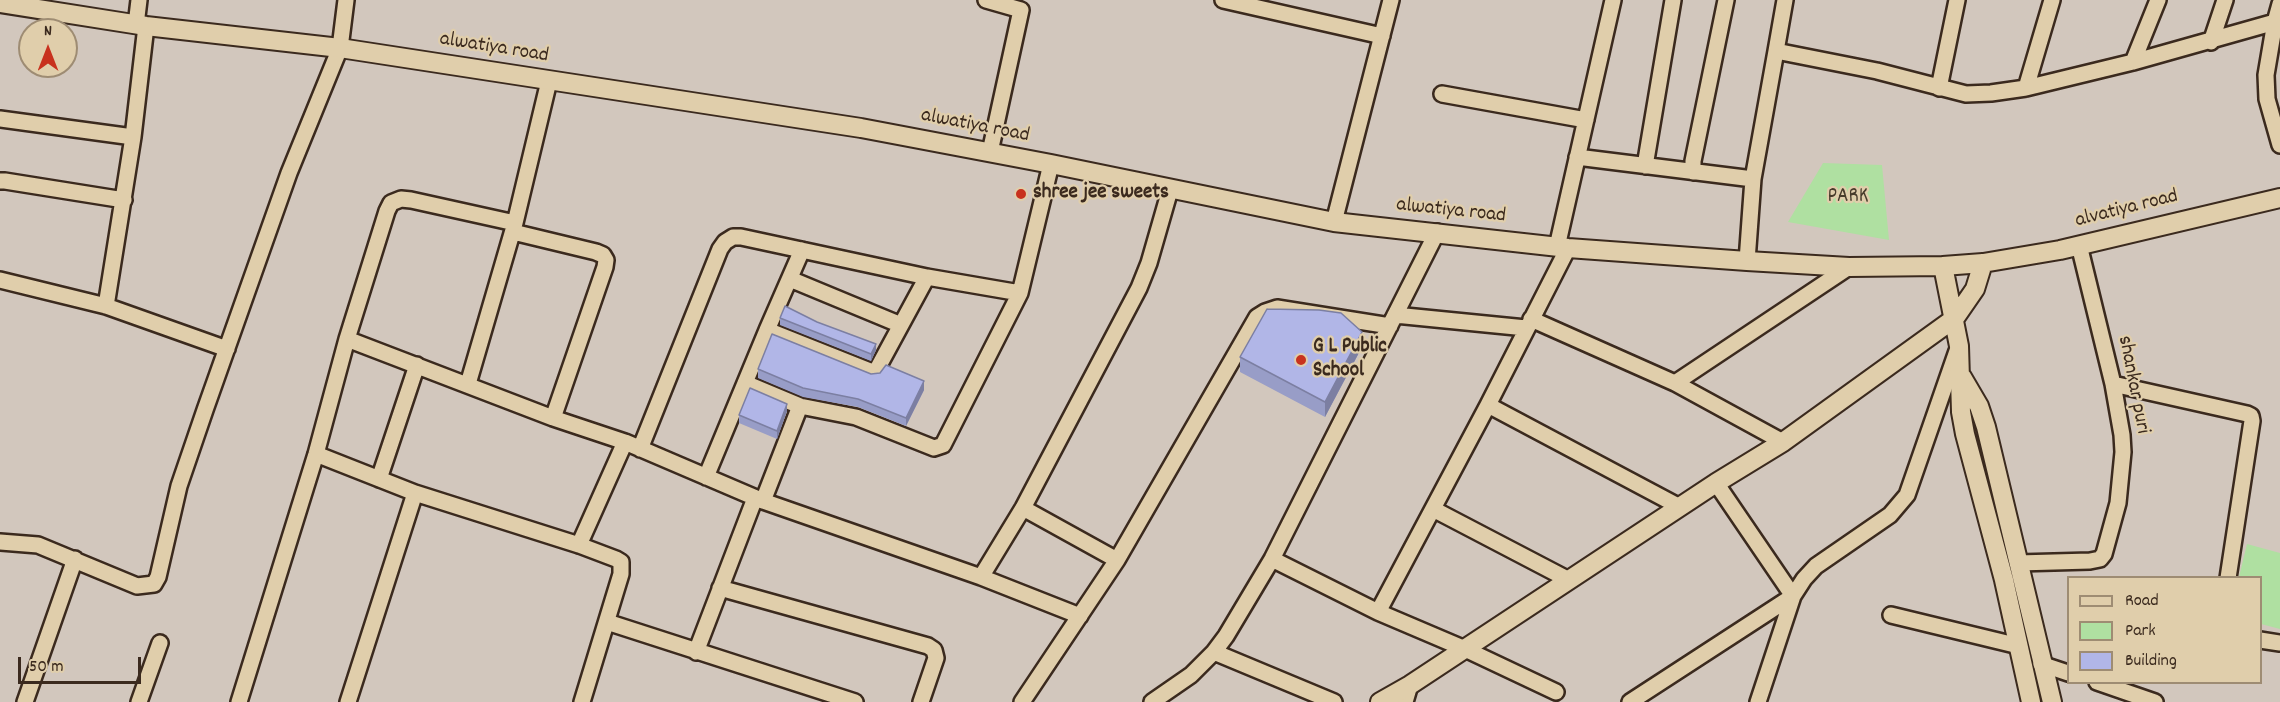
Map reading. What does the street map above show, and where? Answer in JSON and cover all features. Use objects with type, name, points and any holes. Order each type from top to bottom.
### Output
[{"type":"street","points":[[106,306],[133,137],[141,25],[139,0]]},
{"type":"street","points":[[0,543],[28,543],[137,586],[154,584],[158,577],[179,486],[289,173],[340,48],[345,0]]},
{"type":"street","points":[[986,0],[1022,5],[990,152]]},
{"type":"street","points":[[1223,0],[1382,36]]},
{"type":"street","points":[[1334,222],[1391,0]]},
{"type":"street","points":[[1378,612],[1488,405],[1529,324],[1563,248],[1577,157],[1613,0]]},
{"type":"street","points":[[1645,166],[1673,0]]},
{"type":"street","points":[[1693,172],[1693,161],[1726,0]]},
{"type":"street","points":[[1747,261],[1753,179],[1785,0]]},
{"type":"street","points":[[1939,88],[1957,0]]},
{"type":"street","points":[[2026,88],[2052,0]]},
{"type":"street","points":[[2133,62],[2158,0]]},
{"type":"street","points":[[2211,42],[2224,0]]},
{"type":"street","name":"alwatiya road","points":[[5,3],[141,25],[340,48],[861,128],[1334,222],[1563,248],[1849,267],[1943,266]]},
{"type":"street","points":[[2280,4],[2266,75],[2267,99],[2280,145]]},
{"type":"street","points":[[1776,51],[1877,71],[1966,94],[2026,88],[2211,42],[2277,22]]},
{"type":"street","points":[[468,384],[514,227],[549,81]]},
{"type":"street","points":[[1442,94],[1586,120]]},
{"type":"street","points":[[0,119],[133,137]]},
{"type":"street","points":[[1577,157],[1753,179]]},
{"type":"street","points":[[745,384],[800,406],[856,417],[934,448],[943,445],[1020,293],[1051,164]]},
{"type":"street","points":[[0,182],[5,180],[124,200]]},
{"type":"street","points":[[981,577],[1023,508],[1139,288],[1170,189]]},
{"type":"street","name":"alvatiya road","points":[[1943,266],[1983,263],[2079,245],[2280,198]]},
{"type":"street","points":[[239,702],[316,454],[347,339],[391,203],[401,199],[411,200],[514,227],[603,255],[606,260],[605,267],[553,418]]},
{"type":"street","points":[[1152,702],[1191,675],[1226,636],[1272,559],[1437,232]]},
{"type":"street","points":[[640,449],[725,242],[733,237],[927,277],[1020,293]]},
{"type":"street","name":"shankar puri","points":[[2018,563],[2100,559],[2104,554],[2118,503],[2123,452],[2113,384],[2079,245]]},
{"type":"street","points":[[706,477],[802,250]]},
{"type":"street","points":[[1380,702],[1408,693],[1465,649],[1716,483],[1783,442],[1955,318],[1975,289],[1983,263]]},
{"type":"street","points":[[1943,266],[1959,346],[1961,412],[1965,434],[2004,580],[2031,702]]},
{"type":"street","points":[[1675,383],[1849,267]]},
{"type":"street","points":[[767,330],[875,373],[927,277]]},
{"type":"street","points":[[790,279],[901,326]]},
{"type":"street","points":[[0,280],[106,306],[227,349]]},
{"type":"street","points":[[1022,702],[1117,560],[1257,317],[1265,312],[1277,308],[1392,321],[1529,324],[1675,383],[1783,442]]},
{"type":"street","points":[[347,339],[553,418],[625,442],[759,499],[981,577],[1080,616]]},
{"type":"street","points":[[1758,702],[1793,596],[1816,566],[1890,515],[1907,495],[1959,346]]},
{"type":"street","points":[[379,479],[417,365]]},
{"type":"street","points":[[1961,376],[1979,406],[1986,427],[2041,664],[2052,702]]},
{"type":"street","points":[[2113,384],[2251,416],[2228,576]]},
{"type":"street","points":[[1488,405],[1680,507]]},
{"type":"street","points":[[696,652],[720,588],[800,406]]},
{"type":"street","points":[[579,545],[625,442]]},
{"type":"street","points":[[316,454],[415,493],[579,545],[621,562],[621,574],[582,702]]},
{"type":"street","points":[[1716,483],[1793,596]]},
{"type":"street","points":[[349,702],[415,493]]},
{"type":"street","points":[[1023,508],[1117,560]]},
{"type":"street","points":[[1433,509],[1569,580]]},
{"type":"street","points":[[1272,559],[1378,612],[1465,649],[1556,692]]},
{"type":"street","points":[[25,702],[75,560]]},
{"type":"street","points":[[720,588],[928,646],[934,650],[936,658],[921,702]]},
{"type":"street","points":[[1630,702],[1793,596]]},
{"type":"street","points":[[1891,615],[2019,646]]},
{"type":"street","points":[[607,622],[855,702]]},
{"type":"street","points":[[2262,640],[2280,643]]},
{"type":"street","points":[[139,702],[159,643]]},
{"type":"street","points":[[1214,652],[1334,702]]},
{"type":"street","points":[[2041,664],[2067,673]]},
{"type":"street","points":[[2103,684],[2155,702]]},
{"type":"green space","name":"PARK","points":[[1823,163],[1882,165],[1889,240],[1788,222]]},
{"type":"green space","points":[[2247,544],[2280,553],[2280,629],[2262,624],[2262,576],[2239,576]]},
{"type":"building","points":[[785,306],[817,322],[876,344],[871,354],[780,318]]},
{"type":"building","name":"G L Public School","points":[[1267,309],[1319,310],[1341,313],[1362,332],[1325,402],[1240,357]]},
{"type":"building","points":[[772,334],[871,374],[880,373],[886,365],[924,381],[906,418],[858,399],[803,388],[758,369]]},
{"type":"building","points":[[750,388],[787,404],[777,431],[739,415]]},
{"type":"place","name":"shree jee sweets","points":[[1021,194]]},
{"type":"place","name":"G L Public School","points":[[1301,360]]}]
